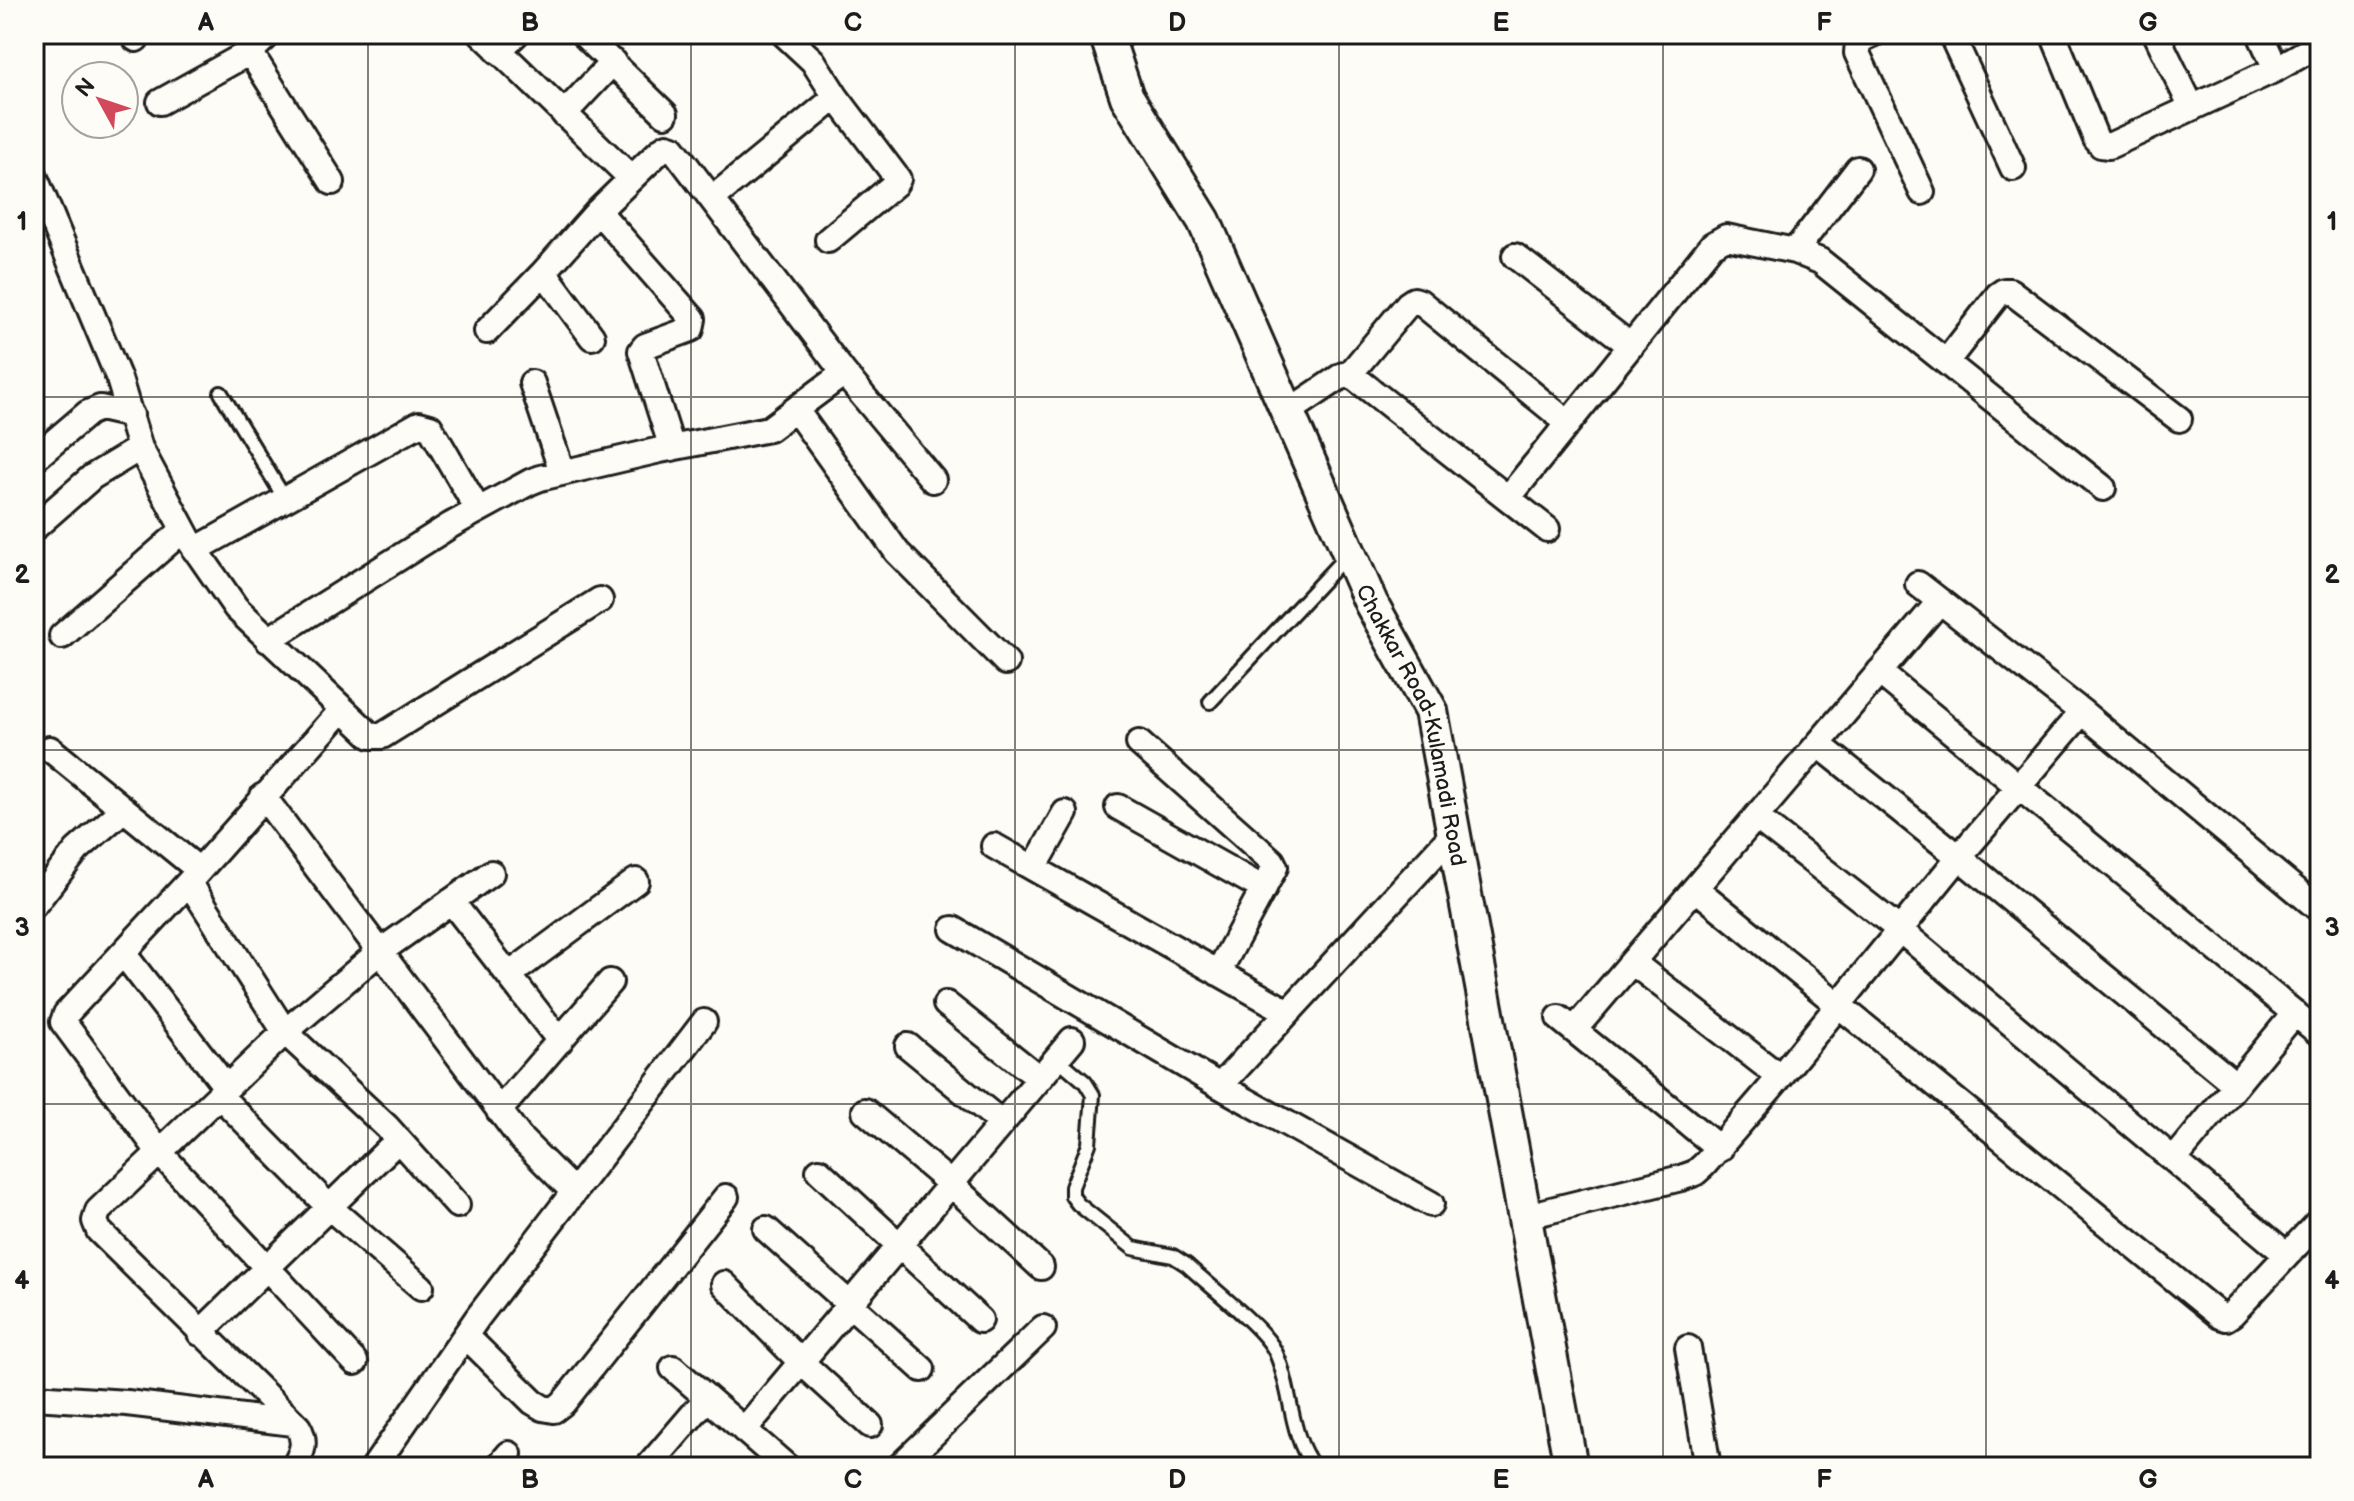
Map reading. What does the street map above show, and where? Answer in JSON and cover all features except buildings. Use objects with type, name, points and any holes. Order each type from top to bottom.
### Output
[{"type":"street","points":[[160,102],[250,52],[269,34]]},
{"type":"street","points":[[583,34],[665,114]]},
{"type":"street","points":[[1873,34],[1862,39],[1857,45],[1857,53],[1922,192]]},
{"type":"street","points":[[1951,34],[2013,168]]},
{"type":"street","points":[[2053,34],[2096,139],[2101,145],[2109,146],[2276,69],[2320,44]]},
{"type":"street","points":[[2156,34],[2192,108]]},
{"type":"street","points":[[2260,34],[2276,69]]},
{"type":"street","points":[[499,40],[564,114],[623,171]]},
{"type":"street","name":"Chakkar Road-Kulamadi Road","points":[[1110,47],[1127,97],[1204,221],[1371,603],[1431,711],[1571,1467]]},
{"type":"street","points":[[800,48],[898,179],[828,240]]},
{"type":"street","points":[[250,52],[332,182]]},
{"type":"street","points":[[564,114],[613,62]]},
{"type":"street","points":[[712,199],[836,97]]},
{"type":"street","points":[[487,331],[598,211],[623,171],[667,146],[677,152],[844,373],[933,480]]},
{"type":"street","points":[[1795,251],[1858,169]]},
{"type":"street","points":[[35,177],[126,398],[140,448],[189,540],[229,600],[371,736],[382,736],[600,600]]},
{"type":"street","points":[[598,211],[693,319],[691,329],[645,346],[641,351],[672,448]]},
{"type":"street","points":[[1508,498],[1719,239],[1726,237],[1795,251],[1820,261],[2103,488]]},
{"type":"street","points":[[1515,256],[1631,346]]},
{"type":"street","points":[[544,272],[592,337]]},
{"type":"street","points":[[1946,362],[1998,295],[2010,291],[2179,419]]},
{"type":"street","points":[[1349,375],[1414,300],[1568,423]]},
{"type":"street","points":[[268,640],[478,510],[540,478],[762,431],[796,410],[844,373]]},
{"type":"street","points":[[1288,412],[1343,375],[1349,375],[1547,529]]},
{"type":"street","points":[[532,383],[562,472]]},
{"type":"street","points":[[34,459],[88,413],[126,398]]},
{"type":"street","points":[[796,410],[897,552],[1006,662]]},
{"type":"street","points":[[62,636],[126,577],[189,540],[285,499],[419,424],[430,427],[478,510]]},
{"type":"street","points":[[34,528],[92,477],[140,448]]},
{"type":"street","points":[[1918,584],[2082,712],[2320,910]]},
{"type":"street","points":[[1720,1149],[1567,1024],[1632,962],[1940,601]]},
{"type":"street","points":[[1879,672],[2320,1034]]},
{"type":"street","points":[[342,710],[66,1014],[63,1022],[160,1153],[355,1362]]},
{"type":"street","points":[[1523,1217],[1695,1173],[1720,1149],[2082,712]]},
{"type":"street","points":[[1139,743],[1272,861],[1275,867],[1218,973]]},
{"type":"street","points":[[1818,744],[2236,1085]]},
{"type":"street","points":[[50,749],[124,809],[194,876],[285,1032],[398,1140],[457,1205]]},
{"type":"street","points":[[263,796],[499,1111],[530,1150],[574,1192]]},
{"type":"street","points":[[1118,807],[1264,889]]},
{"type":"street","points":[[34,905],[77,850],[124,809]]},
{"type":"street","points":[[1034,868],[1065,813]]},
{"type":"street","points":[[1756,817],[1900,930],[2287,1255]]},
{"type":"street","points":[[1220,1086],[1453,834]]},
{"type":"street","points":[[994,846],[1288,1012]]},
{"type":"street","points":[[294,1467],[304,1444],[304,1436],[99,1231],[95,1221],[98,1211],[285,1032],[378,953],[491,873]]},
{"type":"street","points":[[509,975],[636,881]]},
{"type":"street","points":[[1695,888],[2220,1316],[2226,1318],[2232,1314],[2320,1220]]},
{"type":"street","points":[[451,901],[560,1041]]},
{"type":"street","points":[[953,929],[1220,1086],[1431,1204]]},
{"type":"street","points":[[123,953],[222,1091],[329,1207],[421,1287]]},
{"type":"street","points":[[1632,962],[1780,1077]]},
{"type":"street","points":[[499,1111],[610,982]]},
{"type":"street","points":[[946,1004],[1039,1078]]},
{"type":"street","points":[[2174,1160],[2295,1013]]},
{"type":"street","points":[[374,1467],[466,1336],[704,1022]]},
{"type":"street","points":[[908,1046],[1002,1123]]},
{"type":"street","points":[[744,1430],[1064,1049]]},
{"type":"street","points":[[865,1111],[951,1184],[1041,1267]]},
{"type":"street","points":[[200,1333],[398,1140]]},
{"type":"street","points":[[819,1171],[980,1320]]},
{"type":"street","points":[[466,1336],[533,1402],[554,1410],[563,1403],[726,1197]]},
{"type":"street","points":[[766,1229],[922,1369]]},
{"type":"street","points":[[724,1284],[801,1362],[870,1425]]},
{"type":"street","points":[[912,1464],[1043,1328]]},
{"type":"street","points":[[1688,1348],[1708,1467]]},
{"type":"street","points":[[673,1368],[787,1467]]},
{"type":"street","points":[[34,1397],[127,1403],[293,1423]]},
{"type":"street","points":[[648,1467],[707,1398]]},
{"type":"lane","points":[[221,393],[285,499]]},
{"type":"lane","points":[[1210,702],[1349,553]]},
{"type":"lane","points":[[1064,1049],[1093,1095],[1089,1144],[1072,1187],[1072,1196],[1133,1248],[1180,1260],[1269,1340],[1279,1361],[1301,1449],[1314,1467]]}]
